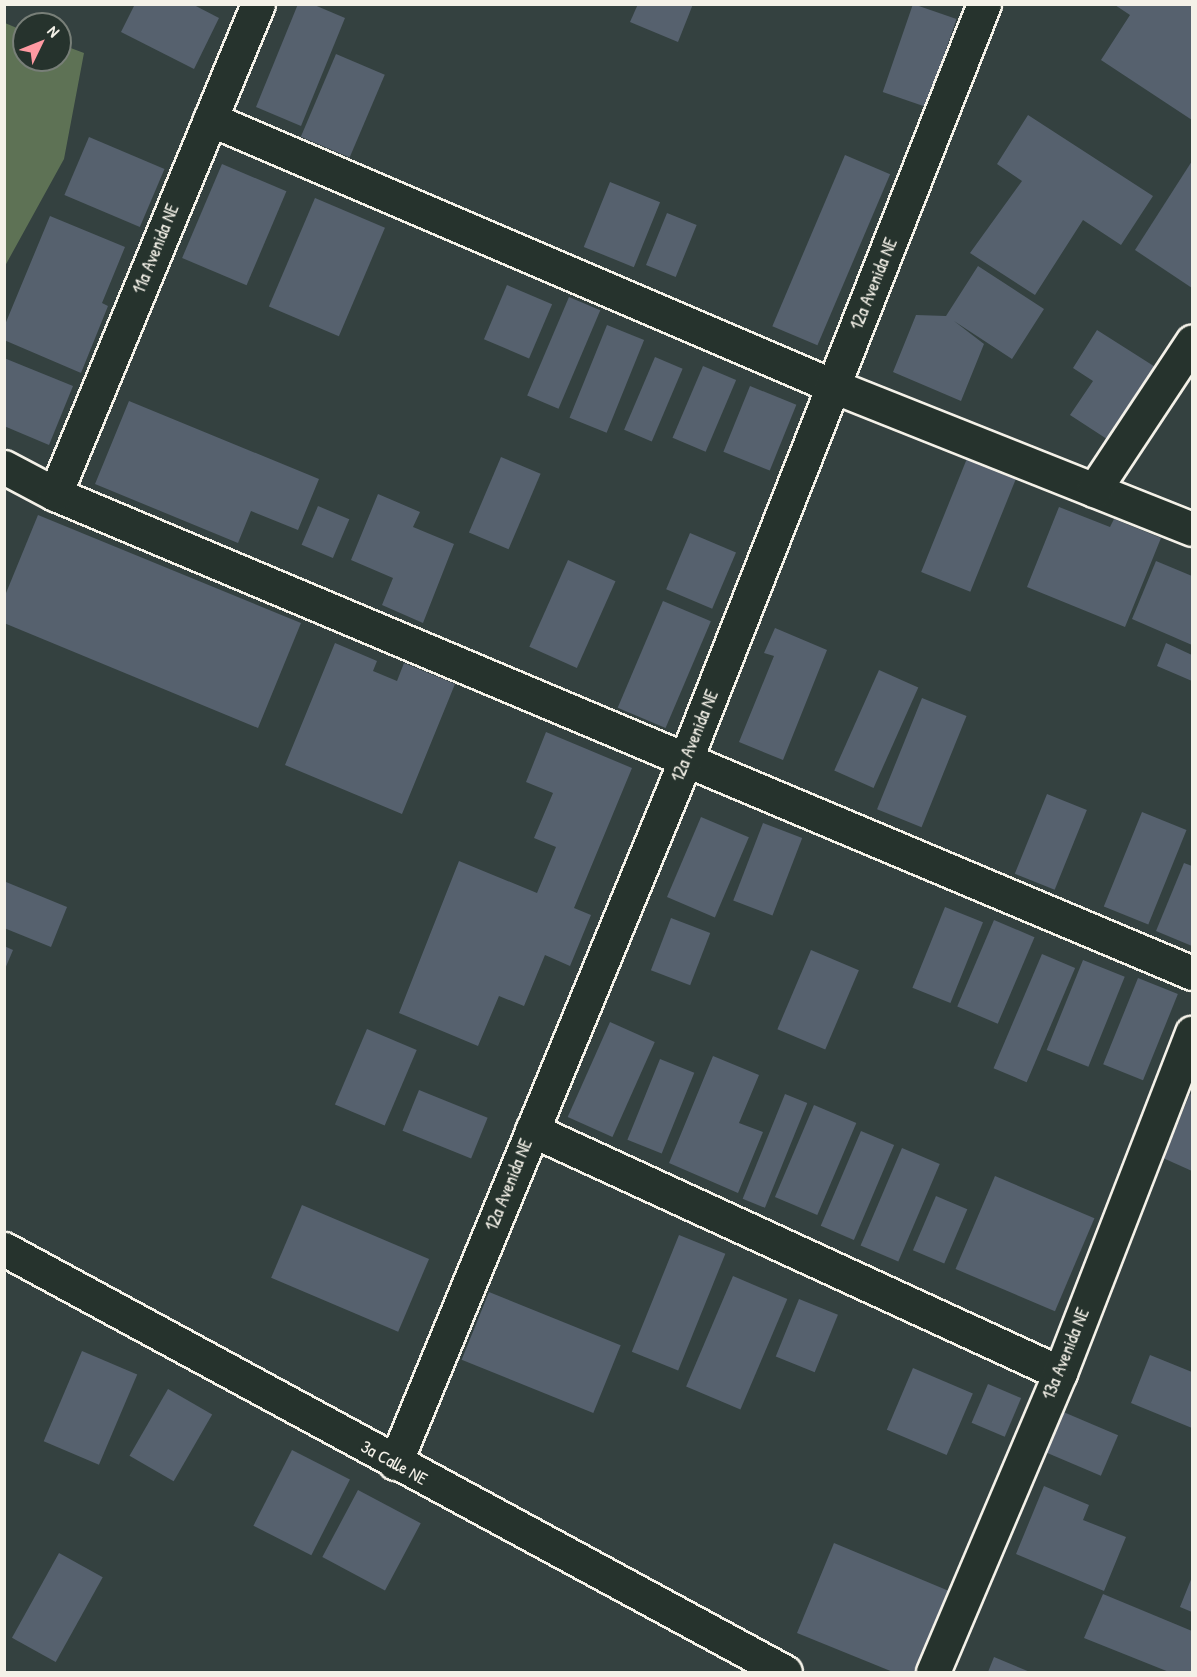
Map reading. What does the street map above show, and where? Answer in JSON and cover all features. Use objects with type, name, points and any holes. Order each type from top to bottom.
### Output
[{"type":"street","name":"11a Avenida NE","points":[[55,494],[258,4]]},
{"type":"street","name":"12a Avenida NE","points":[[395,1464],[686,761],[984,4]]},
{"type":"street","points":[[210,119],[833,386],[1192,529]]},
{"type":"street","points":[[1094,490],[1192,342]]},
{"type":"street","points":[[4,467],[55,494],[1192,973]]},
{"type":"street","name":"13a Avenida NE","points":[[933,1672],[1060,1372],[1192,1033]]},
{"type":"street","points":[[532,1130],[1060,1372]]},
{"type":"street","name":"3a Calle NE","points":[[4,1249],[395,1464],[785,1672]]},
{"type":"green space","points":[[5,23],[12,26],[12,72],[72,72],[72,48],[84,53],[64,159],[5,266]]},
{"type":"building","points":[[135,4],[192,4],[219,18],[194,69],[121,32]]},
{"type":"building","points":[[298,4],[312,4],[345,18],[301,126],[256,107]]},
{"type":"building","points":[[638,4],[693,4],[678,42],[630,22]]},
{"type":"building","points":[[913,4],[956,19],[926,107],[883,92]]},
{"type":"building","points":[[1115,5],[1192,5],[1192,120],[1101,60],[1130,15]]},
{"type":"building","points":[[336,54],[385,75],[350,158],[301,137]]},
{"type":"building","points":[[1028,115],[1153,196],[1121,245],[1083,220],[1035,295],[970,253],[1022,181],[997,164]]},
{"type":"building","points":[[89,137],[164,169],[140,227],[64,195]]},
{"type":"building","points":[[845,155],[890,174],[817,345],[772,326]]},
{"type":"building","points":[[1192,161],[1192,288],[1135,250]]},
{"type":"building","points":[[222,164],[286,191],[247,285],[182,258]]},
{"type":"building","points":[[610,182],[660,202],[634,267],[584,247]]},
{"type":"building","points":[[315,198],[385,228],[339,336],[269,307]]},
{"type":"building","points":[[667,213],[697,225],[676,277],[646,265]]},
{"type":"building","points":[[50,216],[125,247],[102,303],[108,306],[81,373],[4,340],[4,327]]},
{"type":"building","points":[[978,266],[1044,309],[1012,359],[954,321],[984,344],[961,401],[893,372],[916,315],[946,316]]},
{"type":"building","points":[[507,285],[552,304],[529,358],[484,339]]},
{"type":"building","points":[[569,297],[600,310],[558,409],[527,395]]},
{"type":"building","points":[[607,325],[644,340],[607,433],[570,418]]},
{"type":"building","points":[[1097,330],[1160,370],[1113,443],[1070,415],[1093,381],[1073,368]]},
{"type":"building","points":[[655,357],[683,369],[652,441],[624,430]]},
{"type":"building","points":[[4,358],[73,386],[49,445],[4,426]]},
{"type":"building","points":[[703,366],[736,380],[706,452],[673,438]]},
{"type":"building","points":[[750,386],[796,405],[770,471],[723,452]]},
{"type":"building","points":[[129,401],[319,479],[298,530],[251,511],[238,543],[95,484]]},
{"type":"building","points":[[968,456],[1017,476],[970,592],[921,572]]},
{"type":"building","points":[[501,457],[541,474],[509,549],[469,532]]},
{"type":"building","points":[[378,494],[420,512],[413,527],[454,544],[423,623],[382,605],[393,578],[351,560]]},
{"type":"building","points":[[318,506],[349,519],[333,558],[302,545]]},
{"type":"building","points":[[1059,507],[1110,527],[1114,519],[1161,538],[1125,627],[1027,587]]},
{"type":"building","points":[[38,515],[301,623],[258,728],[4,623],[4,598]]},
{"type":"building","points":[[690,533],[736,553],[712,609],[666,589]]},
{"type":"building","points":[[568,560],[616,581],[577,668],[529,647]]},
{"type":"building","points":[[1156,561],[1192,576],[1192,645],[1132,619]]},
{"type":"building","points":[[663,601],[711,621],[666,728],[618,708]]},
{"type":"building","points":[[775,628],[827,650],[783,760],[739,742],[774,656],[764,653]]},
{"type":"building","points":[[335,643],[377,661],[373,671],[397,681],[404,663],[455,684],[402,814],[285,765]]},
{"type":"building","points":[[1166,643],[1192,655],[1192,681],[1157,666]]},
{"type":"building","points":[[879,670],[918,687],[874,788],[834,770]]},
{"type":"building","points":[[922,698],[967,716],[922,827],[877,809]]},
{"type":"building","points":[[546,732],[632,768],[574,908],[591,915],[570,966],[545,955],[524,1006],[499,996],[478,1046],[399,1013],[459,861],[537,893],[556,847],[534,838],[553,793],[526,782]]},
{"type":"building","points":[[1047,794],[1087,810],[1055,890],[1015,874]]},
{"type":"building","points":[[1142,812],[1187,830],[1148,925],[1104,907]]},
{"type":"building","points":[[701,817],[749,837],[715,917],[667,897]]},
{"type":"building","points":[[763,823],[802,838],[772,916],[733,900]]},
{"type":"building","points":[[1184,863],[1192,866],[1192,946],[1156,931]]},
{"type":"building","points":[[6,882],[67,907],[51,947],[4,928]]},
{"type":"building","points":[[945,907],[983,922],[950,1003],[912,988]]},
{"type":"building","points":[[671,918],[710,933],[690,985],[651,970]]},
{"type":"building","points":[[994,920],[1035,937],[998,1024],[957,1007]]},
{"type":"building","points":[[4,946],[13,950],[5,969],[4,969]]},
{"type":"building","points":[[811,950],[859,970],[825,1049],[777,1029]]},
{"type":"building","points":[[1042,954],[1075,968],[1027,1082],[994,1068]]},
{"type":"building","points":[[1083,960],[1125,977],[1088,1067],[1047,1050]]},
{"type":"building","points":[[1138,978],[1178,994],[1143,1080],[1103,1064]]},
{"type":"building","points":[[610,1022],[655,1042],[612,1137],[568,1117]]},
{"type":"building","points":[[367,1029],[417,1050],[385,1126],[335,1104]]},
{"type":"building","points":[[713,1056],[759,1075],[739,1123],[763,1132],[738,1193],[669,1163]]},
{"type":"building","points":[[660,1059],[694,1073],[662,1154],[627,1140]]},
{"type":"building","points":[[419,1090],[488,1118],[471,1159],[403,1131]]},
{"type":"building","points":[[785,1094],[807,1103],[765,1208],[743,1199]]},
{"type":"building","points":[[1190,1094],[1192,1095],[1192,1171],[1163,1158]]},
{"type":"building","points":[[814,1105],[856,1123],[817,1215],[775,1197]]},
{"type":"building","points":[[861,1131],[894,1145],[854,1240],[821,1226]]},
{"type":"building","points":[[902,1148],[940,1164],[898,1262],[861,1246]]},
{"type":"building","points":[[995,1176],[1094,1218],[1055,1311],[956,1269]]},
{"type":"building","points":[[936,1196],[967,1209],[944,1264],[913,1250]]},
{"type":"building","points":[[302,1205],[429,1259],[398,1332],[271,1278]]},
{"type":"building","points":[[679,1235],[725,1254],[678,1371],[632,1352]]},
{"type":"building","points":[[733,1276],[787,1299],[740,1410],[686,1386]]},
{"type":"building","points":[[489,1292],[621,1345],[593,1413],[462,1360]]},
{"type":"building","points":[[799,1299],[838,1315],[815,1372],[776,1356]]},
{"type":"building","points":[[82,1351],[137,1374],[99,1465],[44,1441]]},
{"type":"building","points":[[1150,1355],[1192,1372],[1192,1428],[1131,1403]]},
{"type":"building","points":[[913,1368],[973,1393],[947,1455],[887,1430]]},
{"type":"building","points":[[988,1384],[1021,1398],[1005,1437],[972,1423]]},
{"type":"building","points":[[168,1389],[212,1414],[174,1481],[130,1456]]},
{"type":"building","points":[[1061,1411],[1118,1435],[1101,1476],[1044,1452]]},
{"type":"building","points":[[292,1450],[350,1480],[311,1555],[253,1526]]},
{"type":"building","points":[[1044,1486],[1089,1505],[1083,1520],[1126,1537],[1104,1591],[1016,1554]]},
{"type":"building","points":[[358,1490],[421,1523],[385,1590],[322,1557]]},
{"type":"building","points":[[834,1543],[949,1591],[915,1672],[893,1672],[797,1633]]},
{"type":"building","points":[[59,1553],[103,1577],[56,1662],[12,1638]]},
{"type":"building","points":[[1192,1577],[1192,1612],[1180,1607]]},
{"type":"building","points":[[1103,1594],[1192,1631],[1192,1672],[1169,1672],[1084,1638]]},
{"type":"building","points":[[994,1657],[1030,1672],[988,1672]]}]
